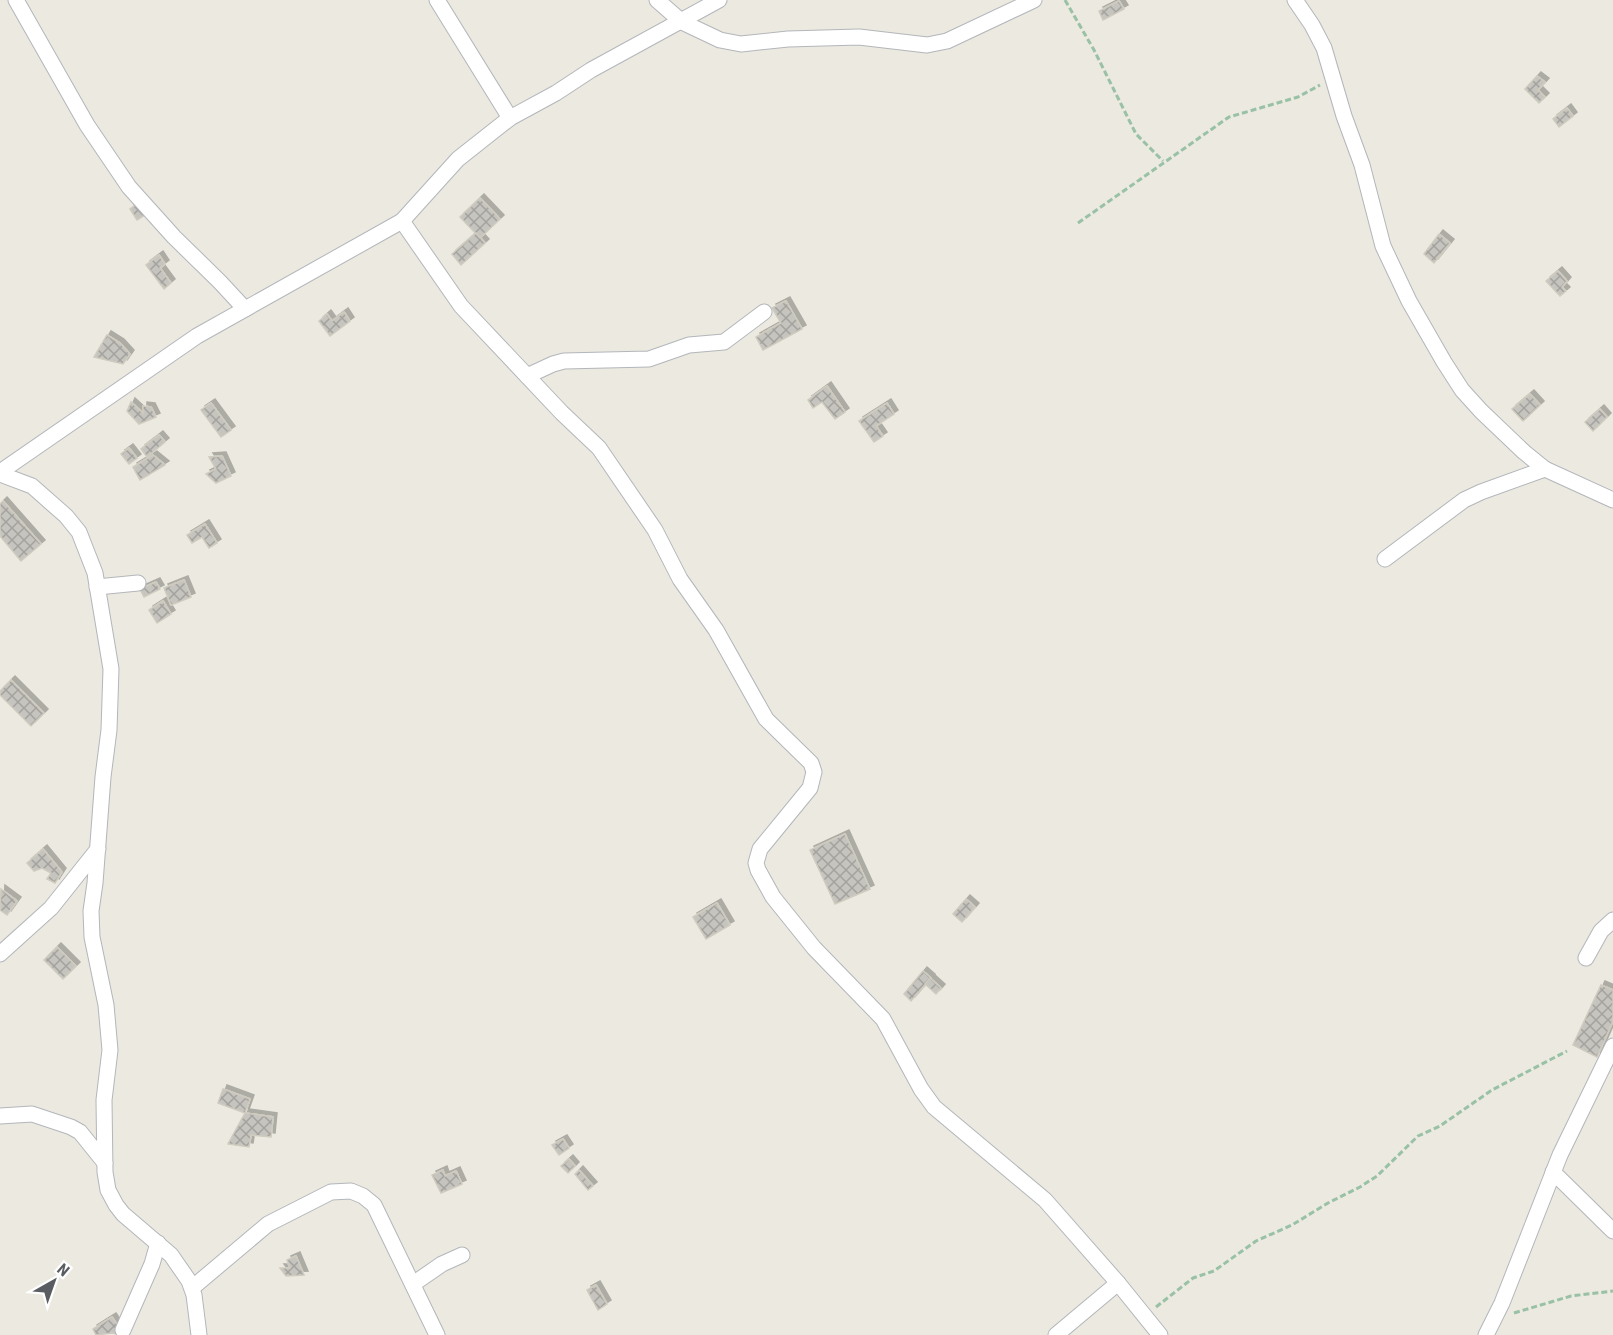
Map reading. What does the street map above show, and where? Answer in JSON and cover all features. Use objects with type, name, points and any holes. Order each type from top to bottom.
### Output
[{"type":"street","points":[[16,0],[87,125],[129,188],[245,309]]},
{"type":"street","points":[[437,0],[510,118]]},
{"type":"street","points":[[657,0],[682,22],[720,40],[741,44],[788,39],[859,37],[927,45],[946,41],[1034,0]]},
{"type":"street","points":[[0,473],[197,336],[402,221],[458,159],[510,118],[556,93],[591,70],[719,0]]},
{"type":"street","points":[[1295,0],[1312,24],[1323,48],[1362,165],[1383,246],[1408,301],[1462,390],[1494,425],[1545,469],[1612,501]]},
{"type":"street","points":[[402,221],[461,306],[562,413],[599,448],[655,530],[680,579],[716,630],[766,719],[811,763],[814,772],[810,788],[760,849],[757,856],[758,870],[768,889],[814,948],[883,1019],[921,1089],[934,1107],[1045,1200],[1137,1305],[1160,1335]]},
{"type":"street","points":[[527,376],[564,361],[649,359],[689,345],[724,342],[764,312]]},
{"type":"street","points":[[1385,559],[1464,500],[1545,469]]},
{"type":"street","points":[[0,473],[32,486],[66,516],[79,532],[95,573],[111,669],[112,695],[96,884],[91,911],[92,937],[106,1005],[109,1041],[104,1100],[108,1190],[123,1214],[171,1255],[192,1288],[199,1335]]},
{"type":"street","points":[[97,587],[138,583]]},
{"type":"street","points":[[0,954],[51,908],[98,849]]},
{"type":"street","points":[[1586,958],[1601,931],[1613,920]]},
{"type":"street","points":[[1486,1335],[1553,1172],[1613,1046]]},
{"type":"street","points":[[0,1116],[32,1114],[71,1127],[80,1132],[105,1163]]},
{"type":"street","points":[[1553,1172],[1613,1231]]},
{"type":"street","points":[[192,1288],[268,1224],[331,1192],[351,1191],[363,1196],[374,1205],[437,1335]]},
{"type":"street","points":[[123,1330],[152,1264],[158,1243]]},
{"type":"street","points":[[413,1284],[429,1272],[462,1255]]},
{"type":"street","points":[[1056,1335],[1118,1283]]},
{"type":"path","points":[[1065,0],[1099,59],[1136,134],[1163,162]]},
{"type":"path","points":[[1078,223],[1229,117],[1298,97],[1332,79]]},
{"type":"path","points":[[1137,1305],[1151,1308],[1160,1305],[1193,1278],[1214,1271],[1256,1241],[1292,1225],[1377,1176],[1418,1136],[1440,1126],[1492,1090],[1567,1051]]},
{"type":"path","points":[[1494,1318],[1571,1296],[1613,1291]]},
{"type":"building","points":[[1119,1],[1124,9],[1103,20],[1099,11]]},
{"type":"building","points":[[1537,76],[1545,82],[1538,90],[1545,97],[1539,103],[1525,89]]},
{"type":"building","points":[[1567,108],[1573,116],[1559,127],[1553,119]]},
{"type":"building","points":[[480,198],[500,219],[480,238],[460,217]]},
{"type":"building","points":[[137,204],[145,215],[137,220],[130,209]]},
{"type":"building","points":[[476,233],[485,243],[461,265],[452,254]]},
{"type":"building","points":[[1439,234],[1450,243],[1434,263],[1424,254]]},
{"type":"building","points":[[159,255],[165,264],[160,268],[171,283],[164,289],[146,265]]},
{"type":"building","points":[[1558,271],[1567,281],[1562,287],[1566,291],[1560,296],[1546,281]]},
{"type":"building","points":[[786,301],[802,329],[763,350],[756,337],[781,323],[772,308]]},
{"type":"building","points":[[344,312],[350,321],[330,336],[319,321],[327,314],[332,321]]},
{"type":"building","points":[[107,335],[120,343],[130,354],[123,364],[94,357]]},
{"type":"building","points":[[827,386],[845,412],[835,419],[822,402],[813,408],[808,400]]},
{"type":"building","points":[[1530,394],[1540,405],[1523,421],[1512,409]]},
{"type":"building","points":[[131,402],[143,413],[143,406],[151,407],[156,417],[139,424],[127,411]]},
{"type":"building","points":[[211,403],[231,430],[221,437],[201,410]]},
{"type":"building","points":[[887,403],[894,414],[876,426],[883,436],[874,442],[859,421]]},
{"type":"building","points":[[1600,409],[1607,417],[1593,431],[1585,422]]},
{"type":"building","points":[[159,435],[165,442],[147,457],[141,449]]},
{"type":"building","points":[[129,448],[137,458],[129,464],[121,454]]},
{"type":"building","points":[[153,455],[165,465],[140,480],[133,467]]},
{"type":"building","points":[[222,456],[231,476],[216,483],[206,474],[216,469],[209,457]]},
{"type":"building","points":[[3,501],[41,544],[21,561],[0,536],[0,504]]},
{"type":"building","points":[[205,524],[217,543],[209,548],[202,537],[192,543],[187,535]]},
{"type":"building","points":[[184,580],[191,597],[171,605],[164,588]]},
{"type":"building","points":[[156,582],[160,589],[144,597],[140,589]]},
{"type":"building","points":[[163,601],[171,614],[157,623],[149,610]]},
{"type":"building","points":[[11,680],[44,713],[31,726],[0,695],[0,691]]},
{"type":"building","points":[[845,834],[870,889],[835,904],[810,850]]},
{"type":"building","points":[[43,849],[62,872],[55,883],[47,879],[51,873],[42,868],[34,871],[27,863]]},
{"type":"building","points":[[1,889],[17,901],[7,915],[0,910]]},
{"type":"building","points":[[966,899],[975,907],[962,922],[953,914]]},
{"type":"building","points":[[717,903],[730,925],[706,939],[693,917]]},
{"type":"building","points":[[57,947],[76,966],[63,979],[44,960]]},
{"type":"building","points":[[923,971],[931,978],[911,1001],[904,994]]},
{"type":"building","points":[[930,978],[941,988],[936,994],[925,984]]},
{"type":"building","points":[[1601,985],[1613,990],[1613,1021],[1597,1057],[1573,1045]]},
{"type":"building","points":[[223,1089],[250,1099],[245,1113],[218,1103]]},
{"type":"building","points":[[245,1113],[273,1117],[271,1137],[251,1135],[249,1147],[228,1144]]},
{"type":"building","points":[[563,1139],[569,1148],[559,1155],[552,1145]]},
{"type":"building","points":[[569,1159],[575,1166],[568,1173],[561,1166]]},
{"type":"building","points":[[443,1170],[445,1176],[456,1171],[462,1184],[441,1193],[432,1175]]},
{"type":"building","points":[[579,1170],[593,1186],[588,1190],[575,1174]]},
{"type":"building","points":[[296,1256],[304,1275],[286,1276],[280,1268],[290,1268],[287,1260]]},
{"type":"building","points":[[596,1285],[607,1304],[598,1310],[587,1290]]},
{"type":"building","points":[[112,1317],[124,1335],[112,1333],[96,1335],[93,1329]]}]
